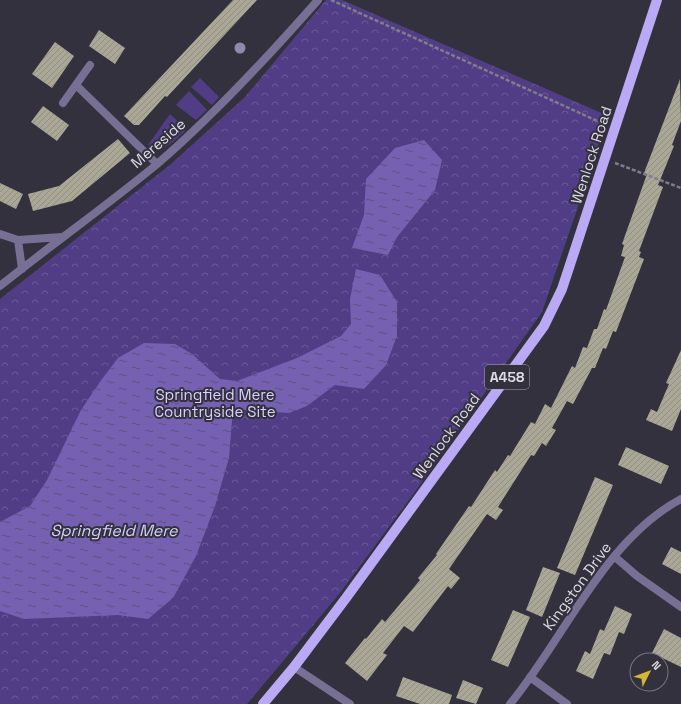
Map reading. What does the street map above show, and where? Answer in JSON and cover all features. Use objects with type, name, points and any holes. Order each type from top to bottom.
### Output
[{"type":"main road","name":"Wenlock Road","points":[[263,704],[294,668],[435,478],[544,326],[562,289],[657,0]]},
{"type":"street","name":"Mereside","points":[[0,286],[157,164],[227,98],[286,37],[318,0]]},
{"type":"street","points":[[63,103],[90,65]]},
{"type":"street","points":[[76,85],[157,164]]},
{"type":"street","points":[[0,234],[18,240],[63,237]]},
{"type":"street","points":[[18,240],[22,269]]},
{"type":"street","name":"Kingston Drive","points":[[510,704],[571,616],[615,557],[652,518],[681,499]]},
{"type":"street","points":[[615,557],[637,576],[681,607]]},
{"type":"street","points":[[294,668],[350,704]]},
{"type":"street","points":[[530,677],[567,704]]},
{"type":"path","points":[[331,0],[615,129]]},
{"type":"path","points":[[605,159],[681,188]]},
{"type":"green space","name":"Springfield Mere Countryside Site","points":[[326,0],[342,0],[606,115],[596,154],[542,312],[417,489],[340,593],[247,704],[0,704],[0,299],[171,164],[245,97]]},
{"type":"green space","points":[[200,78],[219,97],[212,105],[191,87]]},
{"type":"green space","points":[[189,91],[207,110],[196,120],[176,105]]},
{"type":"green space","points":[[170,114],[184,127],[185,131],[168,145],[163,147],[159,148],[148,145]]},
{"type":"water","points":[[424,140],[442,160],[435,190],[397,237],[388,255],[352,248],[364,215],[366,179],[395,148]]},
{"type":"water","name":"Springfield Mere","points":[[356,269],[380,275],[397,302],[397,336],[386,365],[364,389],[335,385],[307,406],[289,413],[233,409],[229,458],[215,506],[196,556],[173,598],[148,619],[118,615],[24,619],[0,611],[0,522],[30,506],[47,480],[81,410],[118,358],[144,343],[175,344],[192,354],[220,379],[237,381],[297,358],[341,336],[351,324],[350,299]]},
{"type":"building","points":[[233,0],[257,0],[167,97],[165,96],[139,125],[134,125],[124,116]]},
{"type":"building","points":[[99,30],[125,48],[115,64],[89,46]]},
{"type":"building","points":[[55,42],[74,56],[52,88],[32,74]]},
{"type":"building","points":[[680,79],[681,121],[672,145],[674,146],[658,185],[663,187],[639,251],[641,252],[639,257],[644,259],[616,332],[613,331],[606,349],[603,348],[595,368],[592,368],[573,404],[567,401],[552,428],[556,430],[546,446],[542,443],[534,456],[531,455],[498,507],[503,510],[496,520],[487,514],[449,569],[460,578],[451,589],[448,586],[413,632],[404,626],[383,653],[387,655],[367,681],[345,663],[382,619],[385,622],[420,580],[418,578],[437,555],[436,554],[469,506],[471,507],[495,470],[497,472],[508,455],[510,456],[531,422],[535,424],[545,404],[551,408],[572,366],[575,368],[583,347],[587,348],[594,329],[597,329],[604,309],[606,310],[625,257],[621,256],[624,245],[622,244],[647,174],[644,173]]},
{"type":"building","points":[[43,106],[69,125],[57,141],[31,122]]},
{"type":"building","points":[[118,139],[130,153],[72,201],[33,211],[28,194],[59,186]]},
{"type":"building","points":[[0,183],[23,194],[16,209],[0,201]]},
{"type":"building","points":[[681,350],[681,409],[672,431],[646,420],[651,409],[657,412],[669,384],[666,383]]},
{"type":"building","points":[[626,447],[669,466],[661,484],[618,465]]},
{"type":"building","points":[[595,477],[613,485],[575,575],[557,568]]},
{"type":"building","points":[[671,547],[681,552],[681,574],[662,564]]},
{"type":"building","points":[[543,567],[560,573],[542,617],[526,610]]},
{"type":"building","points":[[615,606],[632,614],[624,634],[619,632],[610,655],[604,653],[593,679],[576,671],[585,651],[590,654],[600,629],[604,631]]},
{"type":"building","points":[[513,610],[530,617],[508,667],[491,660]]},
{"type":"building","points":[[664,629],[681,638],[681,667],[669,661],[669,652],[652,652]]},
{"type":"building","points":[[403,677],[452,695],[449,704],[420,704],[396,696]]},
{"type":"building","points":[[463,680],[483,688],[476,704],[456,698]]}]
